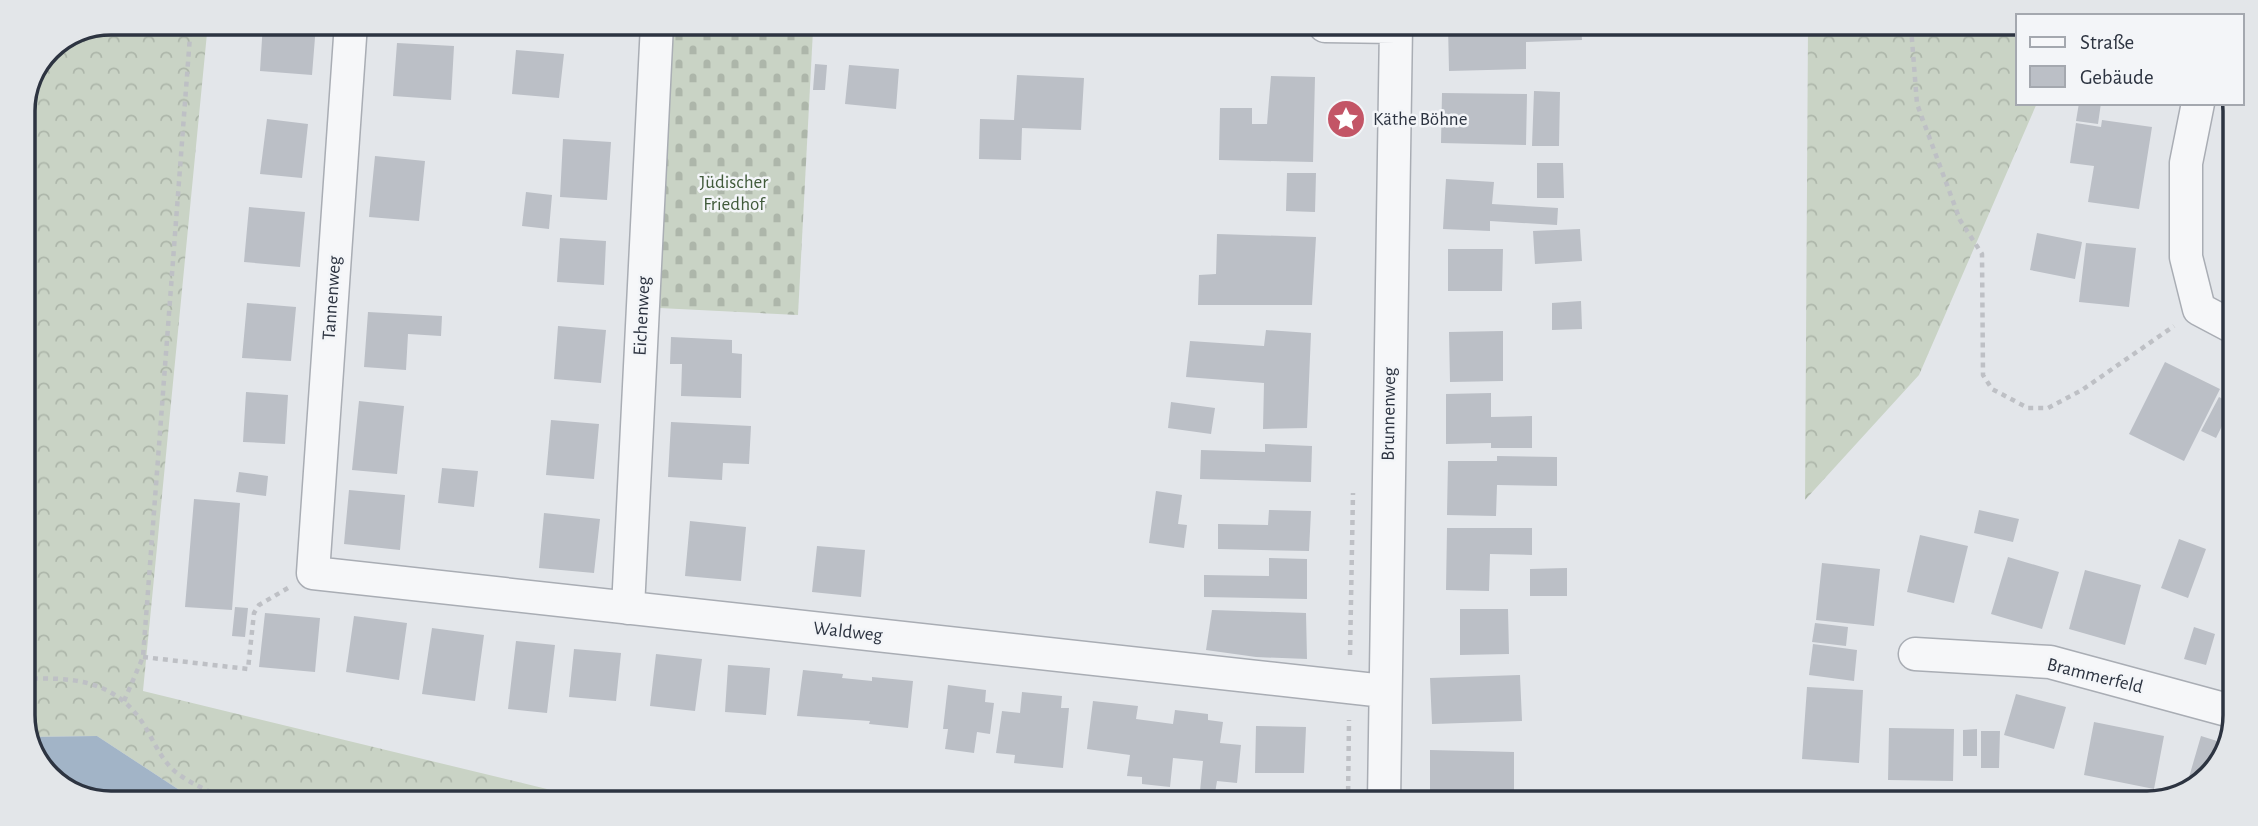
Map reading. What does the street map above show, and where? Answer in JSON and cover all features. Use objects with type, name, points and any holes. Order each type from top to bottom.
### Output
[{"type":"street","name":"Tannenweg","points":[[313,573],[350,35]]},
{"type":"street","name":"Eichenweg","points":[[628,608],[656,35]]},
{"type":"street","name":"Brunnenweg","points":[[1384,791],[1396,35]]},
{"type":"street","points":[[2199,105],[2186,163],[2186,257],[2199,309],[2223,321]]},
{"type":"street","name":"Waldweg","points":[[313,573],[1384,691]]},
{"type":"street","name":"Brammerfeld","points":[[1914,654],[2050,662],[2223,709]]},
{"type":"path","points":[[124,701],[143,657],[190,35]]},
{"type":"path","points":[[1912,35],[1917,104],[1960,220],[1982,254],[1983,375],[1992,389],[2028,408],[2048,408],[2082,390],[2199,309]]},
{"type":"path","points":[[143,657],[248,669],[254,613],[260,605],[313,573]]},
{"type":"path","points":[[35,679],[80,681],[107,688],[124,701],[140,719],[157,749],[176,772],[210,791]]},
{"type":"green space","points":[[207,35],[143,691],[555,791],[181,791],[97,736],[38,737],[35,720],[36,96],[48,69],[57,57],[82,41],[96,36]]},
{"type":"green space","name":"Jüdischer Friedhof","points":[[672,35],[813,35],[798,315],[659,308]]},
{"type":"green space","points":[[1808,35],[2016,35],[2016,105],[2036,105],[1919,375],[1805,500]]},
{"type":"water","points":[[97,736],[181,791],[111,791],[86,787],[57,769],[45,753],[38,737]]},
{"type":"building","points":[[262,35],[315,35],[312,75],[260,71]]},
{"type":"building","points":[[1448,35],[1582,35],[1582,40],[1526,42],[1526,69],[1449,71]]},
{"type":"building","points":[[397,43],[454,46],[451,100],[393,96]]},
{"type":"building","points":[[516,50],[564,54],[559,98],[512,94]]},
{"type":"building","points":[[815,64],[827,65],[825,90],[813,90]]},
{"type":"building","points":[[849,65],[899,69],[896,109],[845,104]]},
{"type":"building","points":[[1017,75],[1084,78],[1081,130],[1022,128],[1021,160],[979,159],[980,119],[1014,120]]},
{"type":"building","points":[[1271,76],[1315,77],[1313,162],[1219,160],[1220,108],[1252,108],[1252,124],[1267,124]]},
{"type":"building","points":[[1534,91],[1560,92],[1559,146],[1532,146]]},
{"type":"building","points":[[1442,93],[1527,94],[1526,145],[1441,143]]},
{"type":"building","points":[[2079,105],[2101,105],[2098,124],[2076,121]]},
{"type":"building","points":[[267,119],[308,124],[302,178],[260,174]]},
{"type":"building","points":[[2102,120],[2152,127],[2139,209],[2088,202],[2094,166],[2070,163],[2076,123],[2101,127]]},
{"type":"building","points":[[563,139],[611,142],[607,200],[560,197]]},
{"type":"building","points":[[375,156],[425,161],[419,221],[369,217]]},
{"type":"building","points":[[1537,163],[1563,163],[1564,198],[1537,198]]},
{"type":"building","points":[[1287,173],[1316,173],[1315,212],[1286,211]]},
{"type":"building","points":[[1446,179],[1494,182],[1492,204],[1558,208],[1557,225],[1490,221],[1490,231],[1443,229]]},
{"type":"building","points":[[526,192],[552,195],[549,229],[522,226]]},
{"type":"building","points":[[249,207],[305,212],[300,267],[244,262]]},
{"type":"building","points":[[1580,229],[1582,261],[1535,264],[1533,231]]},
{"type":"building","points":[[2037,233],[2082,242],[2075,279],[2030,270]]},
{"type":"building","points":[[1217,234],[1316,237],[1312,305],[1198,305],[1199,275],[1216,274]]},
{"type":"building","points":[[560,238],[606,241],[604,285],[557,282]]},
{"type":"building","points":[[2086,243],[2136,248],[2129,307],[2079,302]]},
{"type":"building","points":[[1448,249],[1503,249],[1502,291],[1448,291]]},
{"type":"building","points":[[1581,301],[1582,329],[1552,330],[1552,303]]},
{"type":"building","points":[[247,303],[296,307],[291,361],[242,358]]},
{"type":"building","points":[[368,312],[442,316],[441,336],[408,334],[406,370],[364,367]]},
{"type":"building","points":[[558,326],[606,330],[601,383],[554,379]]},
{"type":"building","points":[[1266,330],[1311,333],[1307,428],[1263,429],[1264,383],[1186,377],[1190,341],[1264,346]]},
{"type":"building","points":[[1503,331],[1503,381],[1450,382],[1449,332]]},
{"type":"building","points":[[671,337],[732,340],[732,353],[742,354],[741,398],[681,396],[682,364],[670,364]]},
{"type":"building","points":[[2165,362],[2220,389],[2184,461],[2129,434]]},
{"type":"building","points":[[246,392],[288,395],[285,444],[243,442]]},
{"type":"building","points":[[1491,393],[1491,417],[1532,416],[1532,448],[1491,448],[1491,443],[1446,444],[1446,394]]},
{"type":"building","points":[[2219,397],[2223,399],[2223,424],[2216,438],[2201,431]]},
{"type":"building","points":[[359,401],[404,406],[397,474],[352,470]]},
{"type":"building","points":[[1171,402],[1215,408],[1211,434],[1168,428]]},
{"type":"building","points":[[551,420],[599,424],[594,479],[546,475]]},
{"type":"building","points":[[671,422],[751,426],[749,464],[723,463],[722,480],[668,477]]},
{"type":"building","points":[[1265,444],[1312,446],[1311,482],[1200,479],[1201,450],[1265,452]]},
{"type":"building","points":[[1497,456],[1557,457],[1557,486],[1497,485],[1496,516],[1447,515],[1448,461],[1497,461]]},
{"type":"building","points":[[442,468],[478,471],[474,507],[438,503]]},
{"type":"building","points":[[239,472],[268,476],[266,496],[236,492]]},
{"type":"building","points":[[349,490],[405,495],[400,550],[344,544]]},
{"type":"building","points":[[1156,491],[1182,495],[1178,524],[1187,525],[1184,548],[1149,543]]},
{"type":"building","points":[[194,499],[240,503],[232,610],[185,607]]},
{"type":"building","points":[[1269,510],[1311,511],[1309,551],[1218,549],[1218,524],[1268,525]]},
{"type":"building","points":[[1979,510],[2019,519],[2013,542],[1974,533]]},
{"type":"building","points":[[544,513],[600,519],[594,573],[539,568]]},
{"type":"building","points":[[690,521],[746,527],[741,581],[685,576]]},
{"type":"building","points":[[1447,528],[1532,528],[1532,555],[1490,554],[1489,591],[1446,590]]},
{"type":"building","points":[[1920,535],[1968,546],[1954,603],[1907,592]]},
{"type":"building","points":[[2179,539],[2206,549],[2188,598],[2161,588]]},
{"type":"building","points":[[817,546],[865,550],[861,597],[812,592]]},
{"type":"building","points":[[2008,557],[2059,572],[2042,629],[1991,614]]},
{"type":"building","points":[[1269,558],[1307,559],[1307,599],[1204,597],[1204,575],[1269,576]]},
{"type":"building","points":[[1822,563],[1880,569],[1874,626],[1816,620]]},
{"type":"building","points":[[1567,568],[1567,596],[1530,596],[1530,569]]},
{"type":"building","points":[[2085,570],[2141,585],[2125,645],[2069,629]]},
{"type":"building","points":[[235,607],[248,608],[245,637],[232,636]]},
{"type":"building","points":[[1460,609],[1508,609],[1509,654],[1460,655]]},
{"type":"building","points":[[1212,610],[1306,613],[1307,659],[1256,657],[1206,650]]},
{"type":"building","points":[[265,613],[320,618],[315,672],[259,667]]},
{"type":"building","points":[[354,616],[407,623],[399,680],[346,672]]},
{"type":"building","points":[[1815,623],[1848,627],[1846,646],[1812,642]]},
{"type":"building","points":[[2194,627],[2215,634],[2206,665],[2184,659]]},
{"type":"building","points":[[432,628],[484,635],[475,701],[422,694]]},
{"type":"building","points":[[516,641],[555,645],[547,713],[508,709]]},
{"type":"building","points":[[1813,644],[1857,650],[1854,681],[1809,675]]},
{"type":"building","points":[[574,649],[621,653],[616,701],[569,697]]},
{"type":"building","points":[[656,654],[702,659],[695,711],[650,706]]},
{"type":"building","points":[[728,665],[770,668],[766,715],[725,712]]},
{"type":"building","points":[[803,670],[843,674],[842,678],[872,681],[872,677],[913,681],[908,728],[869,724],[870,721],[797,716]]},
{"type":"building","points":[[1520,675],[1522,721],[1432,724],[1430,678]]},
{"type":"building","points":[[948,685],[986,690],[985,702],[994,703],[990,734],[977,732],[974,753],[945,749],[948,729],[943,729]]},
{"type":"building","points":[[1807,687],[1863,690],[1859,763],[1802,759]]},
{"type":"building","points":[[1022,692],[1062,696],[1061,708],[1069,708],[1063,768],[1014,763],[1015,755],[996,753],[1002,711],[1020,713]]},
{"type":"building","points":[[2016,694],[2066,707],[2054,749],[2004,735]]},
{"type":"building","points":[[1093,701],[1138,706],[1136,719],[1173,724],[1175,710],[1208,714],[1208,720],[1223,722],[1220,743],[1241,745],[1237,783],[1217,781],[1215,791],[1200,791],[1203,761],[1173,758],[1170,787],[1142,784],[1142,777],[1127,776],[1130,755],[1087,749]]},
{"type":"building","points":[[2094,722],[2164,736],[2154,789],[2084,775]]},
{"type":"building","points":[[1256,726],[1306,727],[1304,773],[1255,773]]},
{"type":"building","points":[[1889,728],[1954,729],[1953,781],[1888,780]]},
{"type":"building","points":[[1977,729],[1977,756],[1963,756],[1963,730]]},
{"type":"building","points":[[1981,731],[2000,731],[1999,768],[1981,768]]},
{"type":"building","points":[[2201,736],[2218,741],[2201,769],[2189,778]]},
{"type":"building","points":[[1430,750],[1514,752],[1514,791],[1430,791]]},
{"type":"place","name":"Käthe Böhne","points":[[1346,119]]}]
